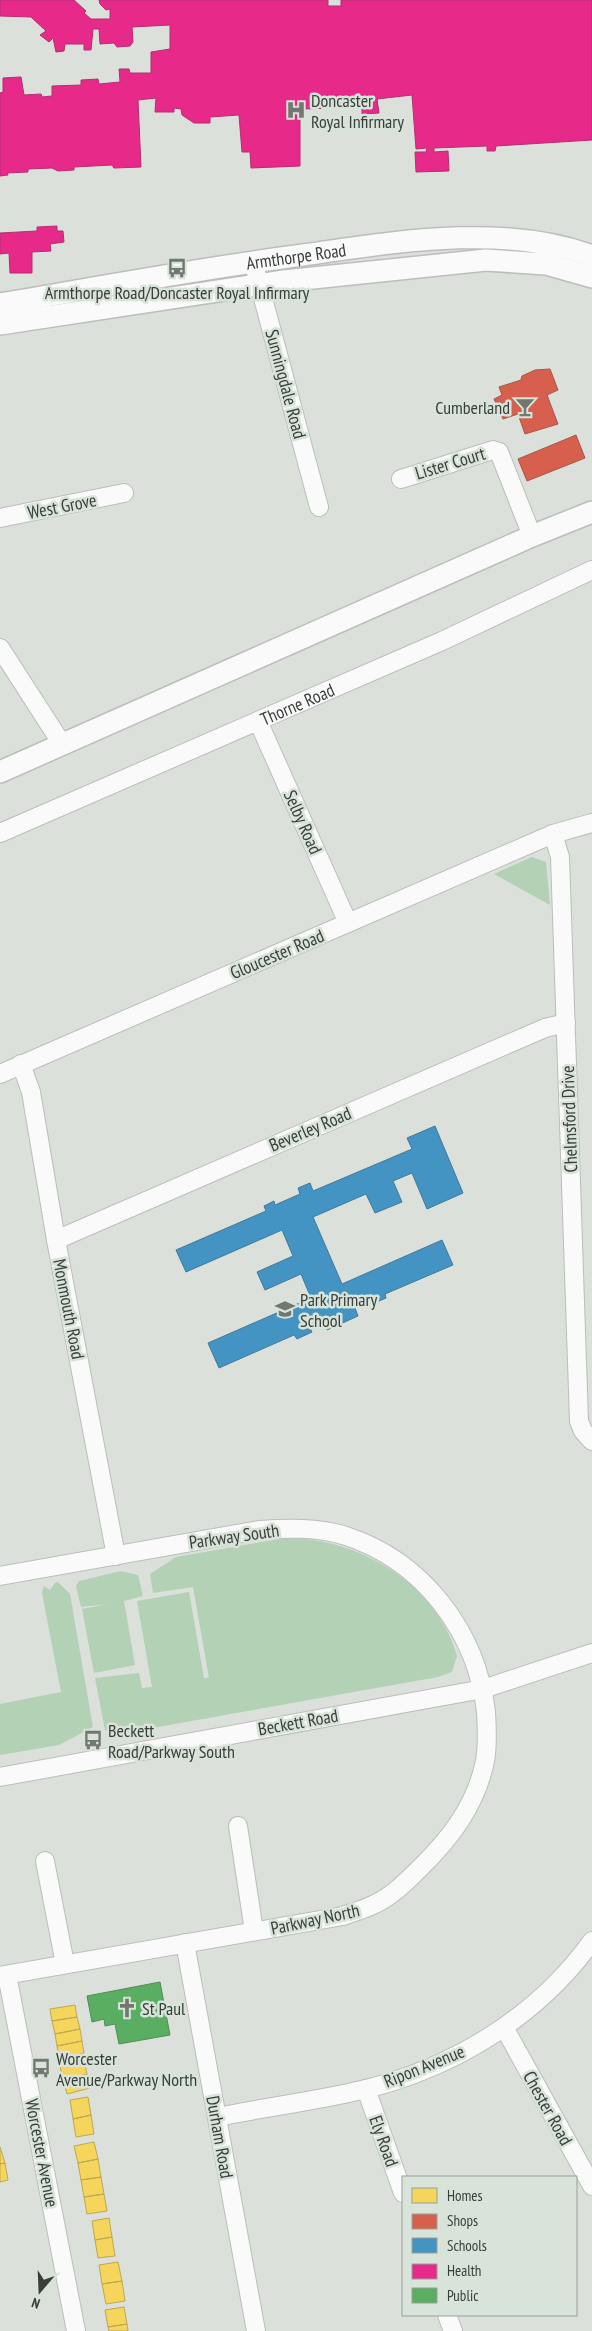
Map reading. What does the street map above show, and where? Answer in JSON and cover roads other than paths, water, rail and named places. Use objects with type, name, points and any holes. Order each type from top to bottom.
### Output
[{"type":"street","name":"Armthorpe Road","points":[[0,304],[253,261],[431,239],[519,239],[552,245],[592,256]]},
{"type":"street","name":"Armthorpe Road","points":[[0,324],[284,281],[486,260],[546,264],[592,277]]},
{"type":"street","name":"Sunningdale Road","points":[[253,261],[319,507]]},
{"type":"street","name":"Lister Court","points":[[401,479],[493,450],[499,452],[532,536]]},
{"type":"street","name":"West Grove","points":[[0,518],[124,493]]},
{"type":"street","points":[[0,772],[532,536],[592,512]]},
{"type":"street","name":"Thorne Road","points":[[0,833],[442,641],[592,570]]},
{"type":"street","points":[[0,648],[62,744]]},
{"type":"street","name":"Selby Road","points":[[258,721],[348,923]]},
{"type":"street","points":[[553,834],[592,823]]},
{"type":"street","name":"Gloucester Road","points":[[0,1074],[553,834]]},
{"type":"street","name":"Chelmsford Drive","points":[[553,834],[560,857],[579,1421],[583,1431],[592,1441]]},
{"type":"street","name":"Beverley Road","points":[[56,1240],[545,1028],[566,1023]]},
{"type":"street","name":"Monmouth Road","points":[[21,1064],[30,1092],[116,1556]]},
{"type":"street","name":"Parkway South","points":[[0,1576],[259,1530],[288,1528],[319,1530],[345,1536],[369,1545],[405,1566],[428,1587],[464,1634],[483,1689]]},
{"type":"street","name":"Beckett Road","points":[[0,1777],[483,1689],[592,1652]]},
{"type":"street","name":"Parkway North","points":[[4,1976],[343,1916],[376,1904],[403,1886],[441,1848],[459,1825],[467,1809],[475,1792],[485,1760],[487,1727],[483,1689]]},
{"type":"street","points":[[238,1826],[254,1931]]},
{"type":"street","points":[[45,1861],[66,1964]]},
{"type":"street","name":"Ripon Avenue","points":[[217,2117],[366,2089],[431,2066],[504,2029],[536,2003],[563,1976],[592,1941]]},
{"type":"street","name":"Durham Road","points":[[185,1943],[256,2331]]},
{"type":"street","name":"Worcester Avenue","points":[[4,1976],[76,2331]]},
{"type":"street","name":"Chester Road","points":[[504,2029],[592,2186]]},
{"type":"street","name":"Ely Road","points":[[366,2089],[402,2191]]},
{"type":"street","points":[[447,2316],[453,2331]]},
{"type":"place","name":"Doncaster Royal Infirmary","points":[[296,110]]},
{"type":"place","name":"Armthorpe Road/Doncaster Royal Infirmary","points":[[177,268]]},
{"type":"place","name":"Cumberland","points":[[525,407]]},
{"type":"place","name":"Park Primary School","points":[[285,1309]]},
{"type":"place","name":"Beckett Road/Parkway South","points":[[93,1740]]},
{"type":"place","name":"St Paul","points":[[127,2008]]},
{"type":"place","name":"Worcester Avenue/Parkway North","points":[[41,2068]]}]
